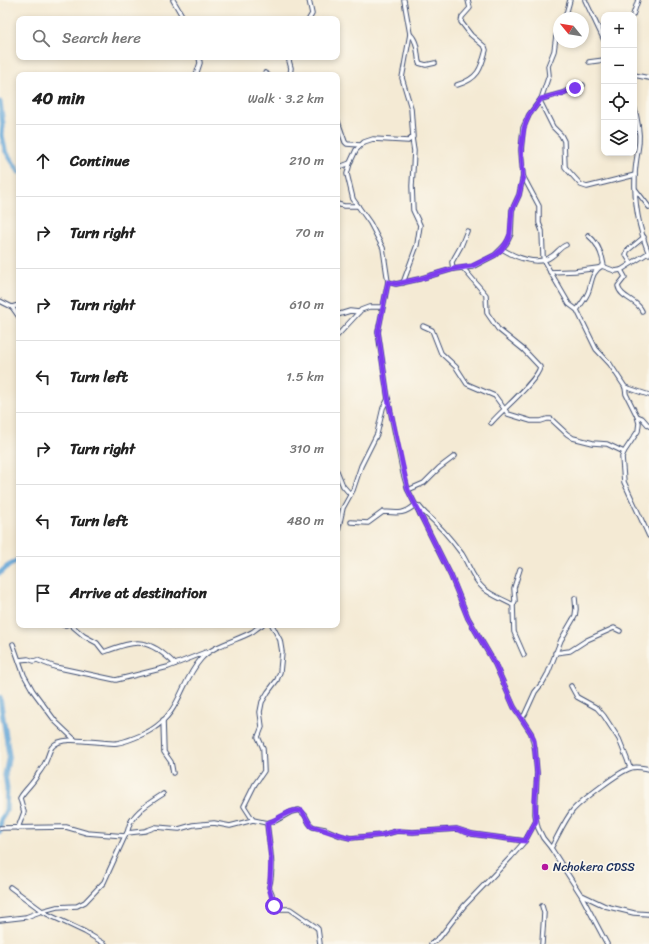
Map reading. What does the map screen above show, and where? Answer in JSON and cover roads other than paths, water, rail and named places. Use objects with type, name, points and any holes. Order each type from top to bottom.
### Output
[{"type":"street","points":[[173,0],[182,16]]},
{"type":"street","points":[[309,0],[312,14],[311,16]]},
{"type":"street","points":[[403,283],[417,245],[420,225],[414,212],[413,203],[414,151],[412,138],[414,135],[411,108],[402,78],[410,34],[404,0]]},
{"type":"street","points":[[457,85],[470,80],[477,75],[486,50],[461,22],[462,17],[470,8],[468,0]]},
{"type":"street","points":[[567,12],[570,0]]},
{"type":"street","points":[[585,0],[601,34]]},
{"type":"street","points":[[634,12],[638,0]]},
{"type":"street","points":[[410,34],[415,40],[419,64],[426,65],[435,63]]},
{"type":"street","points":[[388,282],[396,284],[403,283],[453,269],[479,264],[495,255],[502,249],[510,234],[512,210],[519,195],[523,176],[521,151],[524,128],[529,115],[541,100],[549,75],[548,66],[554,48]]},
{"type":"street","points":[[197,72],[200,60]]},
{"type":"street","points":[[289,60],[290,72]]},
{"type":"street","points":[[589,62],[601,60]]},
{"type":"street","points":[[637,75],[649,78]]},
{"type":"street","points":[[541,100],[563,93],[571,88],[583,85]]},
{"type":"street","points":[[541,100],[553,127],[564,141],[565,167],[582,185],[587,187],[635,175]]},
{"type":"street","points":[[550,272],[575,271],[604,266],[615,271],[621,270],[648,254],[637,217],[635,175],[639,140],[637,120]]},
{"type":"street","points":[[340,128],[347,144],[360,145]]},
{"type":"street","points":[[412,138],[408,140],[373,139],[360,145],[350,163],[347,174],[354,199],[370,223],[383,248],[388,282],[378,332],[388,399],[408,490],[451,576],[468,618],[495,664],[514,707],[531,733],[535,750],[537,773],[535,801],[536,821],[543,838],[581,895],[607,944]]},
{"type":"street","points":[[340,167],[350,163]]},
{"type":"street","points":[[523,176],[539,206],[539,223],[542,231],[544,261],[569,304],[577,310],[596,349],[610,364],[625,387],[626,394],[637,416],[639,423],[638,431],[622,457],[624,482],[649,536]]},
{"type":"street","points":[[636,190],[648,202],[649,207]]},
{"type":"street","points":[[340,205],[358,206]]},
{"type":"street","points":[[453,269],[452,262],[467,231]]},
{"type":"street","points":[[588,235],[596,243],[600,250],[604,266]]},
{"type":"street","points":[[632,263],[626,255],[627,251],[644,237]]},
{"type":"street","points":[[502,249],[519,258],[544,261],[566,245]]},
{"type":"street","points":[[463,268],[486,295],[487,314],[498,329],[524,350],[540,367],[537,374],[491,423]]},
{"type":"street","points":[[577,310],[589,290],[592,277],[598,268]]},
{"type":"street","points":[[621,270],[625,276],[618,286],[618,289],[641,307],[642,311]]},
{"type":"street","points":[[0,301],[12,307],[16,313]]},
{"type":"street","points":[[12,307],[16,306]]},
{"type":"street","points":[[340,333],[359,312],[369,307],[382,307]]},
{"type":"street","points":[[340,313],[350,311],[359,312]]},
{"type":"street","points":[[423,326],[431,330],[442,353],[456,367],[467,384],[495,396],[508,414],[531,421],[551,419],[566,434],[573,438],[593,443],[607,444],[624,452]]},
{"type":"street","points":[[625,387],[649,395]]},
{"type":"street","points":[[340,520],[350,494],[356,484],[361,466],[377,434],[382,408],[388,399]]},
{"type":"street","points":[[637,416],[642,418],[649,426]]},
{"type":"street","points":[[408,490],[424,483],[439,468],[455,456]]},
{"type":"street","points":[[340,478],[343,486],[350,494]]},
{"type":"street","points":[[415,505],[419,506],[435,521],[462,555],[476,580],[483,588],[513,605]]},
{"type":"street","points":[[351,522],[366,523],[383,512],[404,512],[415,505]]},
{"type":"street","points":[[420,514],[424,512]]},
{"type":"street","points":[[520,569],[514,588],[514,632],[524,655]]},
{"type":"street","points":[[522,718],[535,692],[548,673],[561,640],[575,616],[575,598]]},
{"type":"street","points":[[75,628],[84,636],[97,643],[104,652],[120,645],[140,642],[146,643],[159,650],[175,664]]},
{"type":"street","points":[[19,660],[38,660],[55,667],[114,680],[175,664],[210,651],[257,628]]},
{"type":"street","points":[[253,820],[244,806],[255,784],[264,771],[263,748],[258,737],[262,727],[260,708],[271,687],[277,680],[280,672],[282,652],[280,640],[274,628]]},
{"type":"street","points":[[555,653],[570,651],[587,640],[614,628],[620,631]]},
{"type":"street","points":[[13,644],[24,675],[33,691],[56,722],[75,740]]},
{"type":"street","points":[[18,828],[24,812],[20,798],[25,790],[32,784],[46,761],[51,747],[61,741],[75,740],[95,743],[119,743],[151,730],[172,711],[192,671],[200,659],[210,651]]},
{"type":"street","points":[[572,686],[577,697],[597,708],[604,716],[619,739],[630,768]]},
{"type":"street","points":[[163,720],[164,752],[171,762],[173,772]]},
{"type":"street","points":[[551,848],[573,810],[584,800],[616,775],[630,768],[641,767],[649,769]]},
{"type":"street","points":[[0,920],[26,917],[57,907],[77,906],[85,902],[104,882],[130,823],[147,806],[163,794]]},
{"type":"street","points":[[0,828],[66,827],[87,832],[126,834],[145,831],[156,827],[179,828],[214,823],[230,826],[253,820],[267,823],[299,810],[305,815],[313,827],[325,829],[350,838],[382,835],[397,831],[413,832],[456,829],[472,834],[525,841]]},
{"type":"street","points":[[431,944],[440,937],[464,906],[525,841],[536,821]]},
{"type":"street","points":[[267,823],[271,859],[269,887],[272,894],[273,904],[278,909],[288,908],[294,911],[316,926],[318,929],[320,944]]},
{"type":"street","points":[[10,887],[42,911],[85,932],[105,944]]},
{"type":"street","points":[[581,895],[605,906],[634,913],[649,914]]},
{"type":"street","points":[[542,906],[544,914],[542,944]]},
{"type":"waterway","points":[[0,102],[3,124],[2,135],[5,150],[16,167]]},
{"type":"waterway","points":[[0,573],[16,561]]},
{"type":"waterway","points":[[0,698],[9,755],[5,775],[7,788],[6,810],[1,820],[0,832]]},
{"type":"place","name":"Nchokera CDSS","points":[[545,867]]}]
